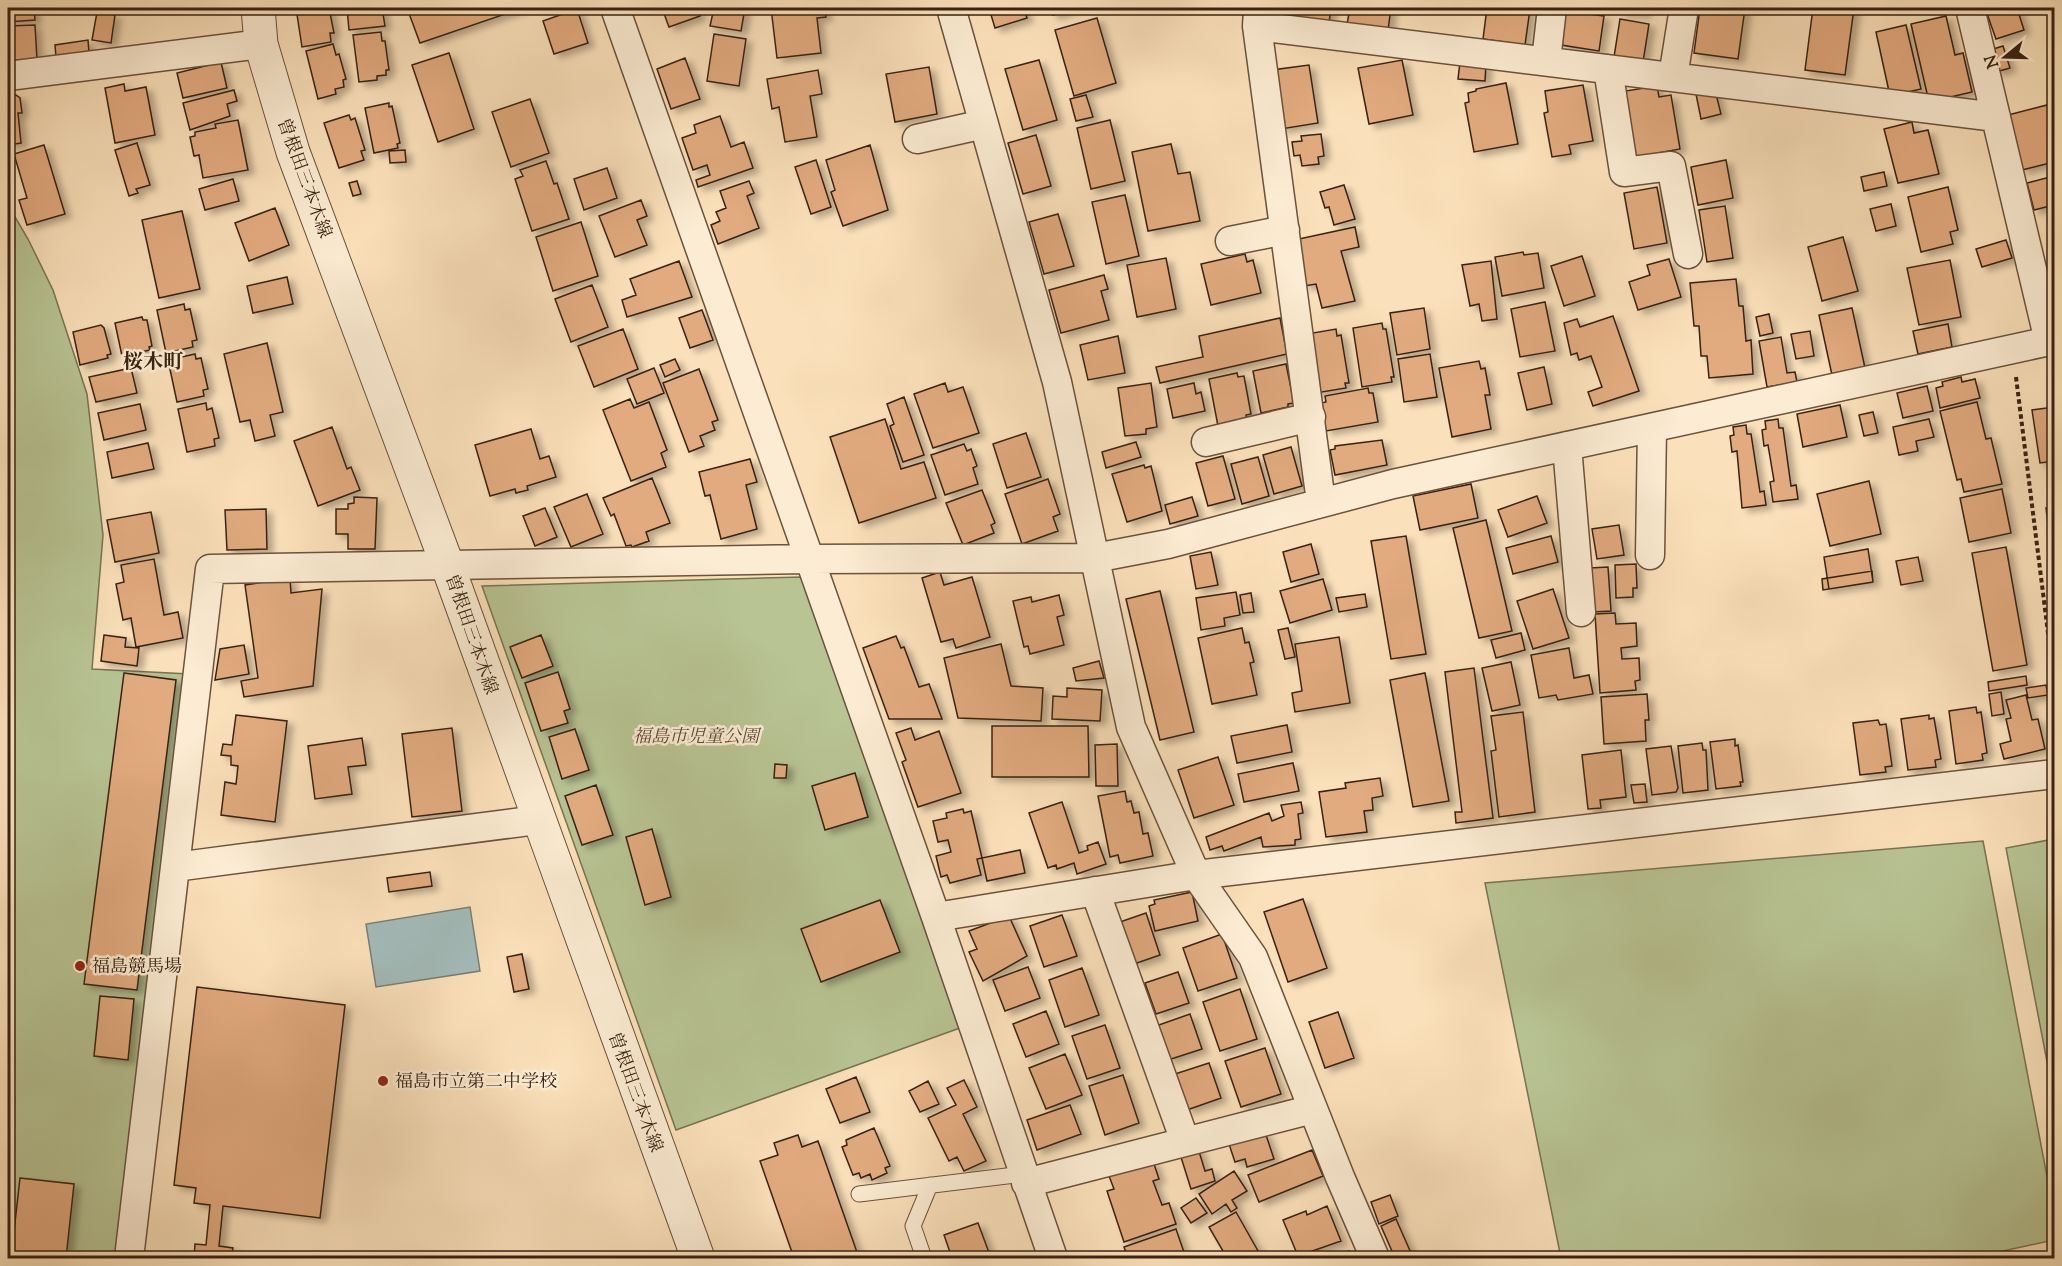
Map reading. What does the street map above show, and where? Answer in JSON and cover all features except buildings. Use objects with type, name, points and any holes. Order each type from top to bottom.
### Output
[{"type":"street","name":"曽根田三本木線","points":[[258,8],[261,44],[293,152],[447,564],[537,820],[698,1258]]},
{"type":"street","points":[[615,8],[936,917],[1053,1258]]},
{"type":"street","points":[[951,8],[1057,382],[1131,728],[1196,875],[1253,957],[1313,1109],[1376,1258]]},
{"type":"street","points":[[1546,61],[1552,8]]},
{"type":"street","points":[[1673,77],[1684,8]]},
{"type":"street","points":[[129,1258],[210,569],[808,559],[1095,558],[1168,544],[1321,502],[2052,340],[1970,8]]},
{"type":"street","points":[[1321,502],[1258,17],[1546,61],[1996,117]]},
{"type":"street","points":[[8,76],[261,44]]},
{"type":"street","points":[[1608,69],[1624,171],[1671,166],[1688,254]]},
{"type":"street","points":[[917,140],[984,124]]},
{"type":"street","points":[[1230,241],[1285,230]]},
{"type":"street","points":[[1206,442],[1311,417]]},
{"type":"street","points":[[1650,555],[1652,428]]},
{"type":"street","points":[[1567,446],[1581,612]]},
{"type":"street","points":[[936,917],[1196,875],[2055,774]]},
{"type":"street","points":[[175,867],[537,820]]},
{"type":"street","points":[[1095,891],[1185,1141]]},
{"type":"street","points":[[1025,1179],[1313,1109]]},
{"type":"lane","points":[[859,1194],[930,1185],[1025,1179]]},
{"type":"lane","points":[[924,1258],[913,1226],[930,1185]]},
{"type":"path","points":[[2013,349],[2055,681]]},
{"type":"green space","name":"福島競馬場","points":[[8,205],[53,290],[87,394],[103,535],[92,669],[189,674],[116,1258],[8,1258]]},
{"type":"green space","name":"福島市児童公園","points":[[801,577],[960,1028],[676,1130],[482,586]]},
{"type":"green space","points":[[2054,839],[2054,1098],[2006,848]]},
{"type":"green space","points":[[1983,841],[2054,1213],[2054,1240],[1971,1258],[1561,1258],[1485,883]]},
{"type":"water","points":[[470,907],[480,971],[376,987],[366,924]]},
{"type":"place","name":"福島競馬場","points":[[80,966]]},
{"type":"place","name":"福島市立第二中学校","points":[[383,1081]]},
{"type":"district","name":"桜木町","points":[[153,361]]}]
